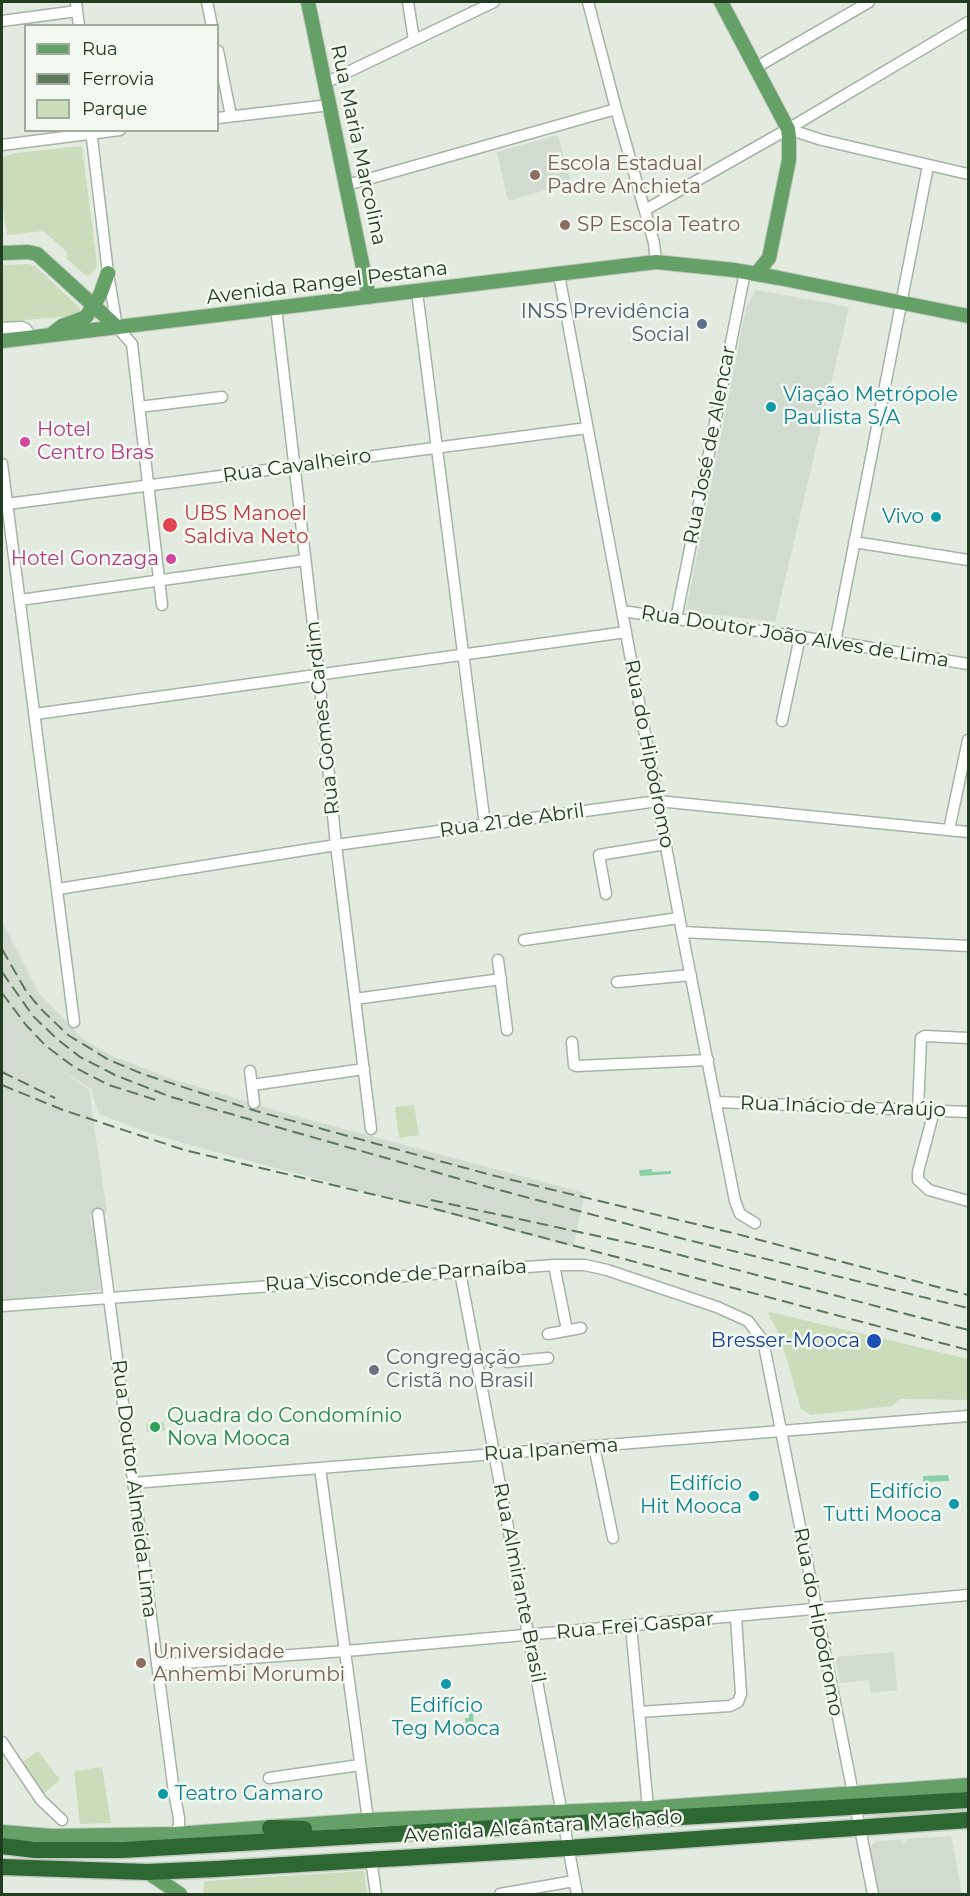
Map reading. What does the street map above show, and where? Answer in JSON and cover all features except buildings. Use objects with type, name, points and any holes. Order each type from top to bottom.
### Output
[{"type":"highway","name":"Avenida Alcântara Machado","points":[[2,1846],[35,1850],[371,1827],[854,1801],[969,1800]]},
{"type":"highway","name":"Avenida Alcântara Machado","points":[[3,1868],[147,1872],[568,1848],[969,1820]]},
{"type":"highway","points":[[270,1828],[343,1830],[371,1827]]},
{"type":"main road","name":"Rua Maria Marcolina","points":[[308,2],[369,297]]},
{"type":"main road","points":[[721,2],[788,129],[789,160],[769,258],[776,278]]},
{"type":"main road","points":[[2,253],[37,254],[117,327]]},
{"type":"main road","points":[[751,273],[769,258]]},
{"type":"main road","name":"Avenida Rangel Pestana","points":[[2,341],[656,262],[751,273],[969,316]]},
{"type":"main road","points":[[49,335],[62,326],[86,317],[94,306],[108,273]]},
{"type":"main road","name":"Avenida Alcântara Machado","points":[[563,1818],[648,1808],[854,1801],[969,1785]]},
{"type":"main road","points":[[2,1832],[122,1843],[175,1834],[270,1828]]},
{"type":"main road","points":[[147,1872],[178,1893]]},
{"type":"street","points":[[207,2],[212,24]]},
{"type":"street","points":[[408,2],[414,40]]},
{"type":"street","points":[[325,83],[494,2]]},
{"type":"street","points":[[590,2],[616,109],[654,243],[656,262]]},
{"type":"street","points":[[755,68],[869,2]]},
{"type":"street","points":[[2,21],[76,6],[79,24]]},
{"type":"street","points":[[645,210],[969,22]]},
{"type":"street","points":[[219,56],[231,117]]},
{"type":"street","points":[[219,118],[330,105]]},
{"type":"street","points":[[346,185],[616,109]]},
{"type":"street","points":[[788,129],[928,166],[969,174]]},
{"type":"street","points":[[2,145],[91,132],[117,327],[132,344],[162,605]]},
{"type":"street","points":[[835,642],[928,166]]},
{"type":"street","name":"Rua José de Alencar","points":[[675,619],[751,273]]},
{"type":"street","name":"Rua do Hipódromo","points":[[559,275],[682,932],[737,1209],[742,1216],[755,1223]]},
{"type":"street","points":[[417,292],[485,825]]},
{"type":"street","name":"Rua Gomes Cardim","points":[[276,308],[319,676],[336,846],[371,1129]]},
{"type":"street","points":[[2,328],[24,328],[31,338]]},
{"type":"street","points":[[139,407],[222,397]]},
{"type":"street","name":"Rua Cavalheiro","points":[[7,504],[587,428]]},
{"type":"street","points":[[2,464],[74,1022]]},
{"type":"street","points":[[854,542],[969,560]]},
{"type":"street","points":[[21,600],[305,560]]},
{"type":"street","name":"Rua Doutor João Alves de Lima","points":[[622,611],[969,664]]},
{"type":"street","points":[[34,714],[626,632]]},
{"type":"street","points":[[782,721],[800,637]]},
{"type":"street","points":[[949,830],[969,740]]},
{"type":"street","name":"Rua 21 de Abril","points":[[58,889],[336,846],[658,801],[969,832]]},
{"type":"street","points":[[606,894],[599,855],[666,844]]},
{"type":"street","points":[[524,940],[680,918]]},
{"type":"street","points":[[682,932],[969,946]]},
{"type":"street","points":[[498,960],[507,1030]]},
{"type":"street","points":[[617,982],[691,975]]},
{"type":"street","points":[[355,999],[501,979]]},
{"type":"street","points":[[918,1110],[921,1038],[925,1036],[969,1038]]},
{"type":"street","points":[[572,1042],[574,1065],[577,1066],[708,1060]]},
{"type":"street","points":[[252,1084],[364,1069]]},
{"type":"street","points":[[250,1071],[254,1103]]},
{"type":"street","name":"Rua Inácio de Araújo","points":[[717,1102],[969,1112]]},
{"type":"street","points":[[934,1111],[918,1172],[918,1180],[929,1190],[969,1201]]},
{"type":"street","name":"Rua Doutor Almeida Lima","points":[[99,1214],[179,1818],[179,1826],[175,1834]]},
{"type":"street","points":[[554,1265],[567,1330]]},
{"type":"street","name":"Rua Visconde de Parnaíba","points":[[2,1306],[554,1265],[597,1267],[737,1314],[754,1327],[765,1350]]},
{"type":"street","name":"Rua Almirante Brasil","points":[[460,1272],[577,1894]]},
{"type":"street","points":[[548,1334],[581,1328]]},
{"type":"street","name":"Rua do Hipódromo","points":[[765,1350],[873,1894]]},
{"type":"street","points":[[477,1360],[503,1358],[507,1362],[548,1358]]},
{"type":"street","name":"Rua Ipanema","points":[[134,1483],[969,1416]]},
{"type":"street","points":[[594,1446],[613,1538]]},
{"type":"street","points":[[320,1468],[360,1765],[371,1827]]},
{"type":"street","name":"Rua Frei Gaspar","points":[[157,1665],[529,1635],[969,1595]]},
{"type":"street","points":[[639,1712],[730,1706],[738,1702],[741,1694],[736,1617]]},
{"type":"street","points":[[631,1626],[648,1808]]},
{"type":"street","points":[[2,1742],[41,1800],[62,1820]]},
{"type":"street","points":[[269,1778],[360,1765]]},
{"type":"street","points":[[371,1859],[376,1894]]},
{"type":"street","points":[[500,1894],[574,1881]]},
{"type":"shaded area","name":"Escola Estadual Padre Anchieta","points":[[558,135],[571,183],[508,201],[497,152]]},
{"type":"shaded area","points":[[756,290],[849,307],[775,622],[686,611],[746,308]]},
{"type":"shaded area","name":"UBS Manoel Saldiva Neto","points":[[176,518],[177,530],[164,532],[162,520]]},
{"type":"shaded area","points":[[2,921],[38,992],[83,1039],[112,1056],[173,1079],[288,1114],[585,1193],[573,1247],[147,1132],[99,1114],[91,1089],[57,1067],[89,1090],[107,1213],[90,1215],[91,1225],[96,1225],[100,1290],[2,1300]]},
{"type":"shaded area","points":[[652,1169],[652,1172],[671,1171],[671,1174],[640,1176],[639,1170]]},
{"type":"shaded area","points":[[948,1475],[949,1481],[923,1482],[923,1476]]},
{"type":"shaded area","points":[[894,1652],[897,1690],[871,1693],[869,1680],[840,1683],[835,1657]]},
{"type":"shaded area","points":[[467,1701],[472,1701],[474,1726],[466,1726],[465,1718],[469,1718]]},
{"type":"shaded area","points":[[951,1836],[962,1894],[878,1894],[869,1850],[874,1842],[903,1839],[903,1843],[906,1843],[906,1839]]},
{"type":"green space","points":[[82,146],[97,263],[96,269],[89,275],[84,274],[67,259],[67,252],[43,231],[7,235],[2,200],[3,157],[16,153]]},
{"type":"green space","points":[[2,265],[35,266],[80,308],[80,315],[4,322],[2,320]]},
{"type":"green space","points":[[414,1105],[419,1135],[399,1138],[395,1107]]},
{"type":"green space","points":[[768,1313],[968,1359],[968,1400],[899,1399],[892,1406],[811,1415],[801,1409],[777,1330]]},
{"type":"green space","name":"Quadra do Condomínio Nova Mooca","points":[[164,1422],[165,1431],[147,1432],[146,1424]]},
{"type":"green space","points":[[38,1751],[60,1780],[43,1794],[20,1764]]},
{"type":"green space","points":[[102,1767],[111,1823],[80,1824],[74,1771]]},
{"type":"green space","points":[[968,1806],[968,1812],[875,1819],[874,1814]]},
{"type":"green space","points":[[364,1871],[367,1894],[203,1894],[204,1881]]},
{"type":"railway","points":[[2,949],[26,991],[68,1035],[109,1060],[143,1074],[256,1111],[491,1175],[737,1234],[968,1295]]},
{"type":"railway","points":[[2,972],[33,1016],[80,1057],[115,1075],[171,1097],[488,1187],[684,1239],[968,1308]]},
{"type":"railway","points":[[2,993],[26,1025],[46,1046],[74,1067],[109,1085],[156,1100]]},
{"type":"railway","points":[[2,1072],[55,1098]]},
{"type":"railway","points":[[2,1085],[63,1110],[184,1150],[435,1209],[968,1350]]},
{"type":"railway","points":[[431,1200],[653,1248],[968,1330]]},
{"type":"place","name":"Escola Estadual Padre Anchieta","points":[[535,175]]},
{"type":"place","name":"SP Escola Teatro","points":[[565,225]]},
{"type":"place","name":"INSS Previdência Social","points":[[702,324]]},
{"type":"place","name":"Viação Metrópole Paulista S/A","points":[[771,407]]},
{"type":"place","name":"Hotel Centro Bras","points":[[25,442]]},
{"type":"place","name":"Vivo","points":[[936,517]]},
{"type":"place","name":"UBS Manoel Saldiva Neto","points":[[170,525]]},
{"type":"place","name":"Hotel Gonzaga","points":[[171,559]]},
{"type":"place","name":"Bresser-Mooca","points":[[874,1341]]},
{"type":"place","name":"Congregação Cristã no Brasil","points":[[374,1370]]},
{"type":"place","name":"Quadra do Condomínio Nova Mooca","points":[[155,1427]]},
{"type":"place","name":"Edifício Hit Mooca","points":[[754,1496]]},
{"type":"place","name":"Edifício Tutti Mooca","points":[[954,1504]]},
{"type":"place","name":"Universidade Anhembi Morumbi","points":[[141,1663]]},
{"type":"place","name":"Edifício Teg Mooca","points":[[446,1684]]},
{"type":"place","name":"Teatro Gamaro","points":[[163,1794]]}]
